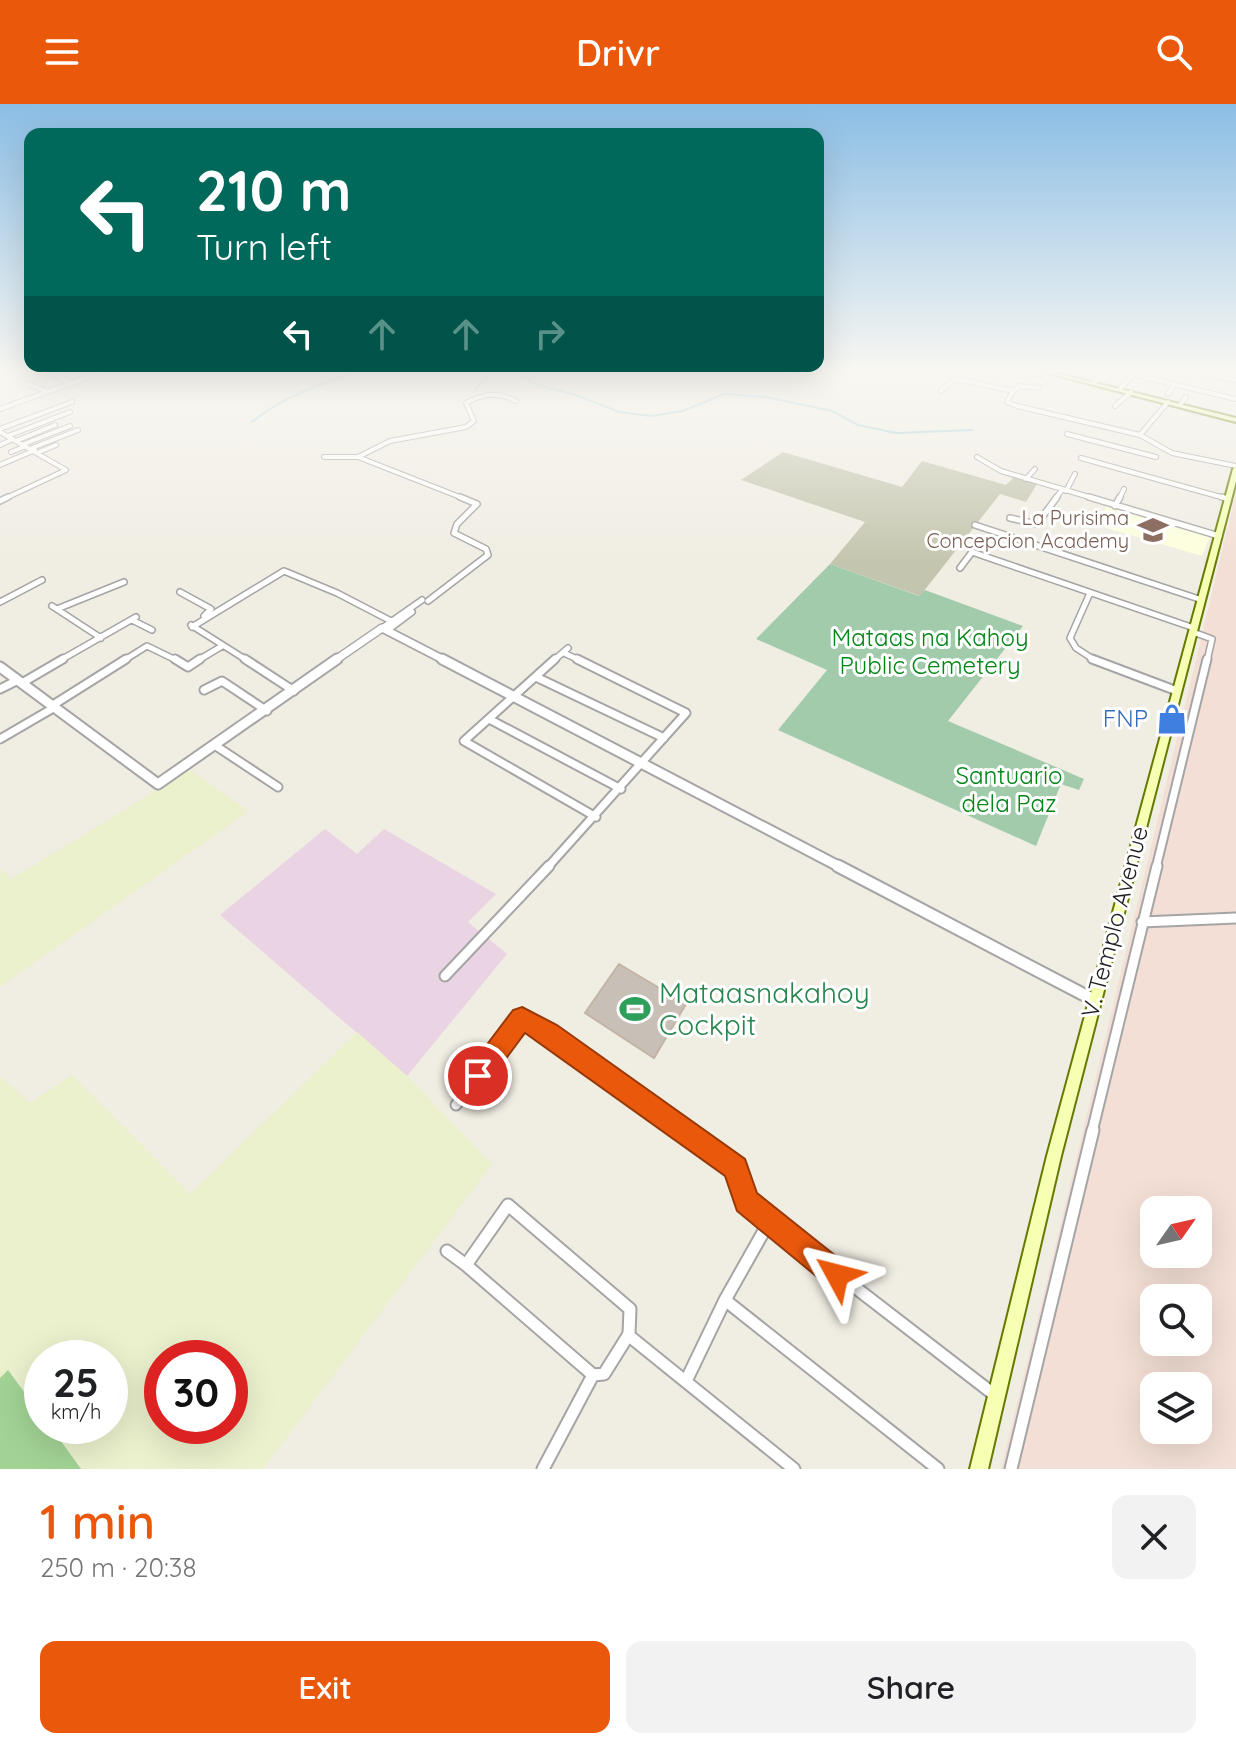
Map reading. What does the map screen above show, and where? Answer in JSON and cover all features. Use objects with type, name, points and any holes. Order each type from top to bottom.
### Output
[{"type":"main road","name":"V. Templo Avenue","points":[[979,1469],[1094,1000],[1236,467]]},
{"type":"street","points":[[0,501],[66,470],[7,436]]},
{"type":"street","points":[[0,445],[19,436]]},
{"type":"street","points":[[12,439],[22,436]]},
{"type":"street","points":[[0,465],[53,436]]},
{"type":"street","points":[[31,448],[63,436]]},
{"type":"street","points":[[358,457],[390,441],[419,436]]},
{"type":"street","points":[[1074,436],[1156,457]]},
{"type":"street","points":[[1141,436],[1161,450],[1236,467]]},
{"type":"street","points":[[11,452],[56,445]]},
{"type":"street","points":[[1150,466],[1161,450]]},
{"type":"street","points":[[0,667],[158,784],[488,555],[486,549],[454,533],[457,524],[477,504],[358,457],[324,457]]},
{"type":"street","points":[[977,457],[1001,471],[1219,536]]},
{"type":"street","points":[[1081,458],[1228,499]]},
{"type":"street","points":[[1026,479],[1035,469]]},
{"type":"street","points":[[1010,518],[1037,524],[1075,474]]},
{"type":"street","points":[[1115,506],[1124,489]]},
{"type":"street","points":[[975,525],[1202,600]]},
{"type":"street","points":[[960,568],[972,552],[1212,639],[1011,1469]]},
{"type":"street","points":[[192,627],[284,571],[337,593],[387,626],[513,697],[1094,1000]]},
{"type":"street","points":[[0,602],[42,580]]},
{"type":"street","points":[[101,638],[55,608],[124,582]]},
{"type":"street","points":[[180,592],[211,609],[192,627]]},
{"type":"street","points":[[1090,593],[1070,638],[1076,649],[1094,661],[1177,691]]},
{"type":"street","points":[[0,689],[20,682],[134,618],[152,630]]},
{"type":"street","points":[[192,627],[294,691]]},
{"type":"street","points":[[0,739],[147,646],[188,667],[222,646]]},
{"type":"street","points":[[445,976],[596,817],[682,718],[684,710],[566,650],[465,739],[465,743],[596,817]]},
{"type":"street","points":[[536,677],[664,738]]},
{"type":"street","points":[[204,690],[222,681],[267,711]]},
{"type":"street","points":[[489,719],[621,789]]},
{"type":"street","points":[[216,746],[278,787]]},
{"type":"street","points":[[1142,922],[1236,918]]},
{"type":"street","points":[[456,1105],[522,1018],[549,1033],[736,1168],[742,1196],[769,1222],[998,1398]]},
{"type":"street","points":[[447,1251],[593,1375],[604,1374],[628,1335],[633,1319],[630,1309],[510,1205],[505,1207],[466,1265]]},
{"type":"street","points":[[686,1381],[725,1300],[769,1222]]},
{"type":"street","points":[[725,1300],[938,1469]]},
{"type":"street","points":[[628,1335],[794,1469]]},
{"type":"street","points":[[543,1469],[593,1375]]},
{"type":"shaded area","points":[[783,452],[902,487],[922,461],[1006,485],[1014,477],[1037,484],[1026,502],[1000,494],[920,596],[830,564],[865,522],[741,480]]},
{"type":"shaded area","points":[[1236,493],[1236,1469],[1001,1469],[1040,1310]]},
{"type":"shaded area","name":"La Purisima Concepcion Academy","points":[[1107,505],[1211,534],[1202,556],[1096,525]]},
{"type":"shaded area","points":[[190,770],[249,811],[0,987],[0,872],[2,870],[11,879]]},
{"type":"shaded area","points":[[325,829],[357,854],[384,829],[496,894],[468,922],[507,954],[407,1076],[220,915]]},
{"type":"shaded area","points":[[357,1032],[407,1076],[492,1164],[263,1469],[81,1469],[63,1444],[128,1444],[128,1340],[24,1340],[24,1391],[9,1370],[0,1378],[0,1076],[30,1103],[72,1075],[190,1194]]},
{"type":"green space","points":[[830,564],[919,596],[925,590],[1023,626],[948,721],[1084,779],[1079,790],[1061,784],[1036,846],[778,730],[827,670],[756,639]]},
{"type":"green space","points":[[8,1370],[24,1392],[24,1444],[63,1444],[81,1469],[0,1469],[0,1378]]},
{"type":"building","name":"Mataasnakahoy Cockpit","points":[[619,964],[686,1004],[654,1058],[585,1013]]},
{"type":"place","name":"La Purisima Concepcion Academy","points":[[1153,530]]},
{"type":"place","name":"FNP","points":[[1172,719]]},
{"type":"place","name":"Mataasnakahoy Cockpit","points":[[635,1009]]},
{"type":"route","points":[[478,1076],[522,1018],[549,1033],[736,1168],[746,1202],[837,1275]]},
{"type":"park label","name":"Mataas na Kahoy Public Cemetery","points":[[930,652]]},
{"type":"park label","name":"Santuario dela Paz","points":[[1009,790]]}]
